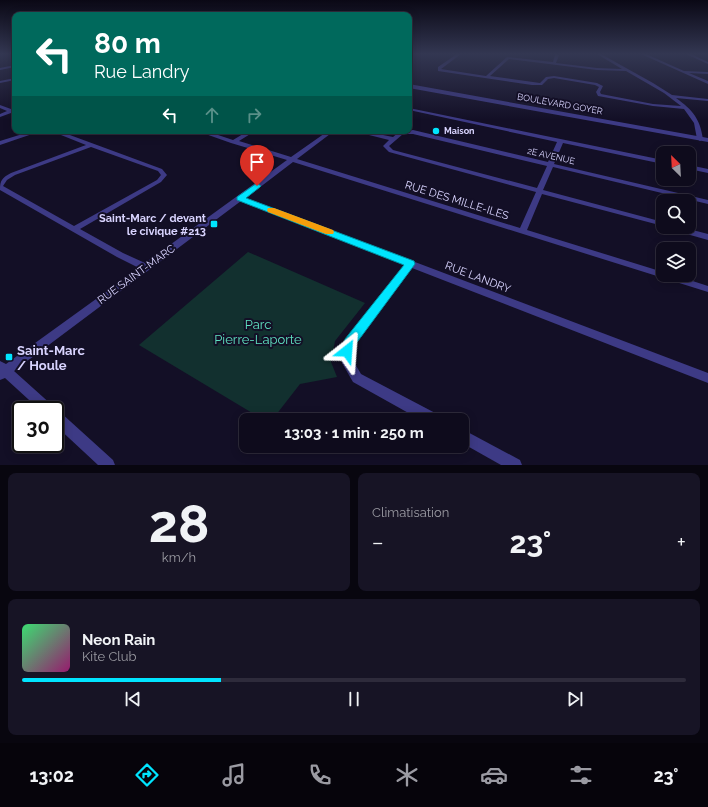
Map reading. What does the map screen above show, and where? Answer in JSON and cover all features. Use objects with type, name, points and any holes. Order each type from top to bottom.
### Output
[{"type":"street","points":[[478,76],[532,84],[541,84],[547,78],[554,78],[601,86],[598,92],[600,95],[653,105],[686,108]]},
{"type":"street","points":[[635,76],[672,96],[686,108],[697,122],[700,137]]},
{"type":"street","points":[[690,76],[708,83]]},
{"type":"street","points":[[0,82],[12,80]]},
{"type":"street","name":"BOULEVARD GOYER","points":[[412,86],[708,139]]},
{"type":"street","points":[[672,96],[708,100]]},
{"type":"street","points":[[0,106],[9,110],[9,112],[3,115]]},
{"type":"street","points":[[412,110],[656,160]]},
{"type":"street","name":"2E AVENUE","points":[[412,132],[708,202]]},
{"type":"street","points":[[0,143],[28,134]]},
{"type":"street","points":[[62,134],[160,170],[164,175],[159,181],[74,229]]},
{"type":"street","name":"RUE DES MILLE-ILES","points":[[209,134],[708,289]]},
{"type":"street","points":[[233,142],[247,134]]},
{"type":"street","name":"RUE SAINT-MARC","points":[[2,371],[327,134]]},
{"type":"street","points":[[370,134],[392,139],[386,146],[391,151],[656,222]]},
{"type":"street","name":"2E AVENUE","points":[[392,139],[400,134]]},
{"type":"street","points":[[522,232],[541,191],[561,140]]},
{"type":"street","points":[[90,145],[13,174],[5,179],[0,186],[74,229],[145,267]]},
{"type":"street","points":[[696,168],[708,171]]},
{"type":"street","name":"RUE LANDRY","points":[[240,198],[708,378]]},
{"type":"street","points":[[696,234],[708,237]]},
{"type":"street","points":[[410,264],[350,343],[347,351],[348,363],[357,378],[421,413]]},
{"type":"street","points":[[2,371],[38,401]]},
{"type":"street","points":[[64,424],[108,465]]},
{"type":"street","points":[[469,440],[515,465]]},
{"type":"green space","name":"Parc Pierre-Laporte","points":[[248,252],[365,303],[335,341],[331,362],[337,377],[300,384],[277,413],[252,413],[139,345]]},
{"type":"slow traffic","points":[[271,210],[329,232]]},
{"type":"place","name":"Maison","points":[[436,131]]},
{"type":"place","name":"Saint-Marc / devant le civique #213","points":[[214,224]]},
{"type":"place","name":"Saint-Marc / Houle","points":[[9,357]]},
{"type":"route","points":[[257,186],[240,198],[410,264],[350,343],[347,351]]}]
